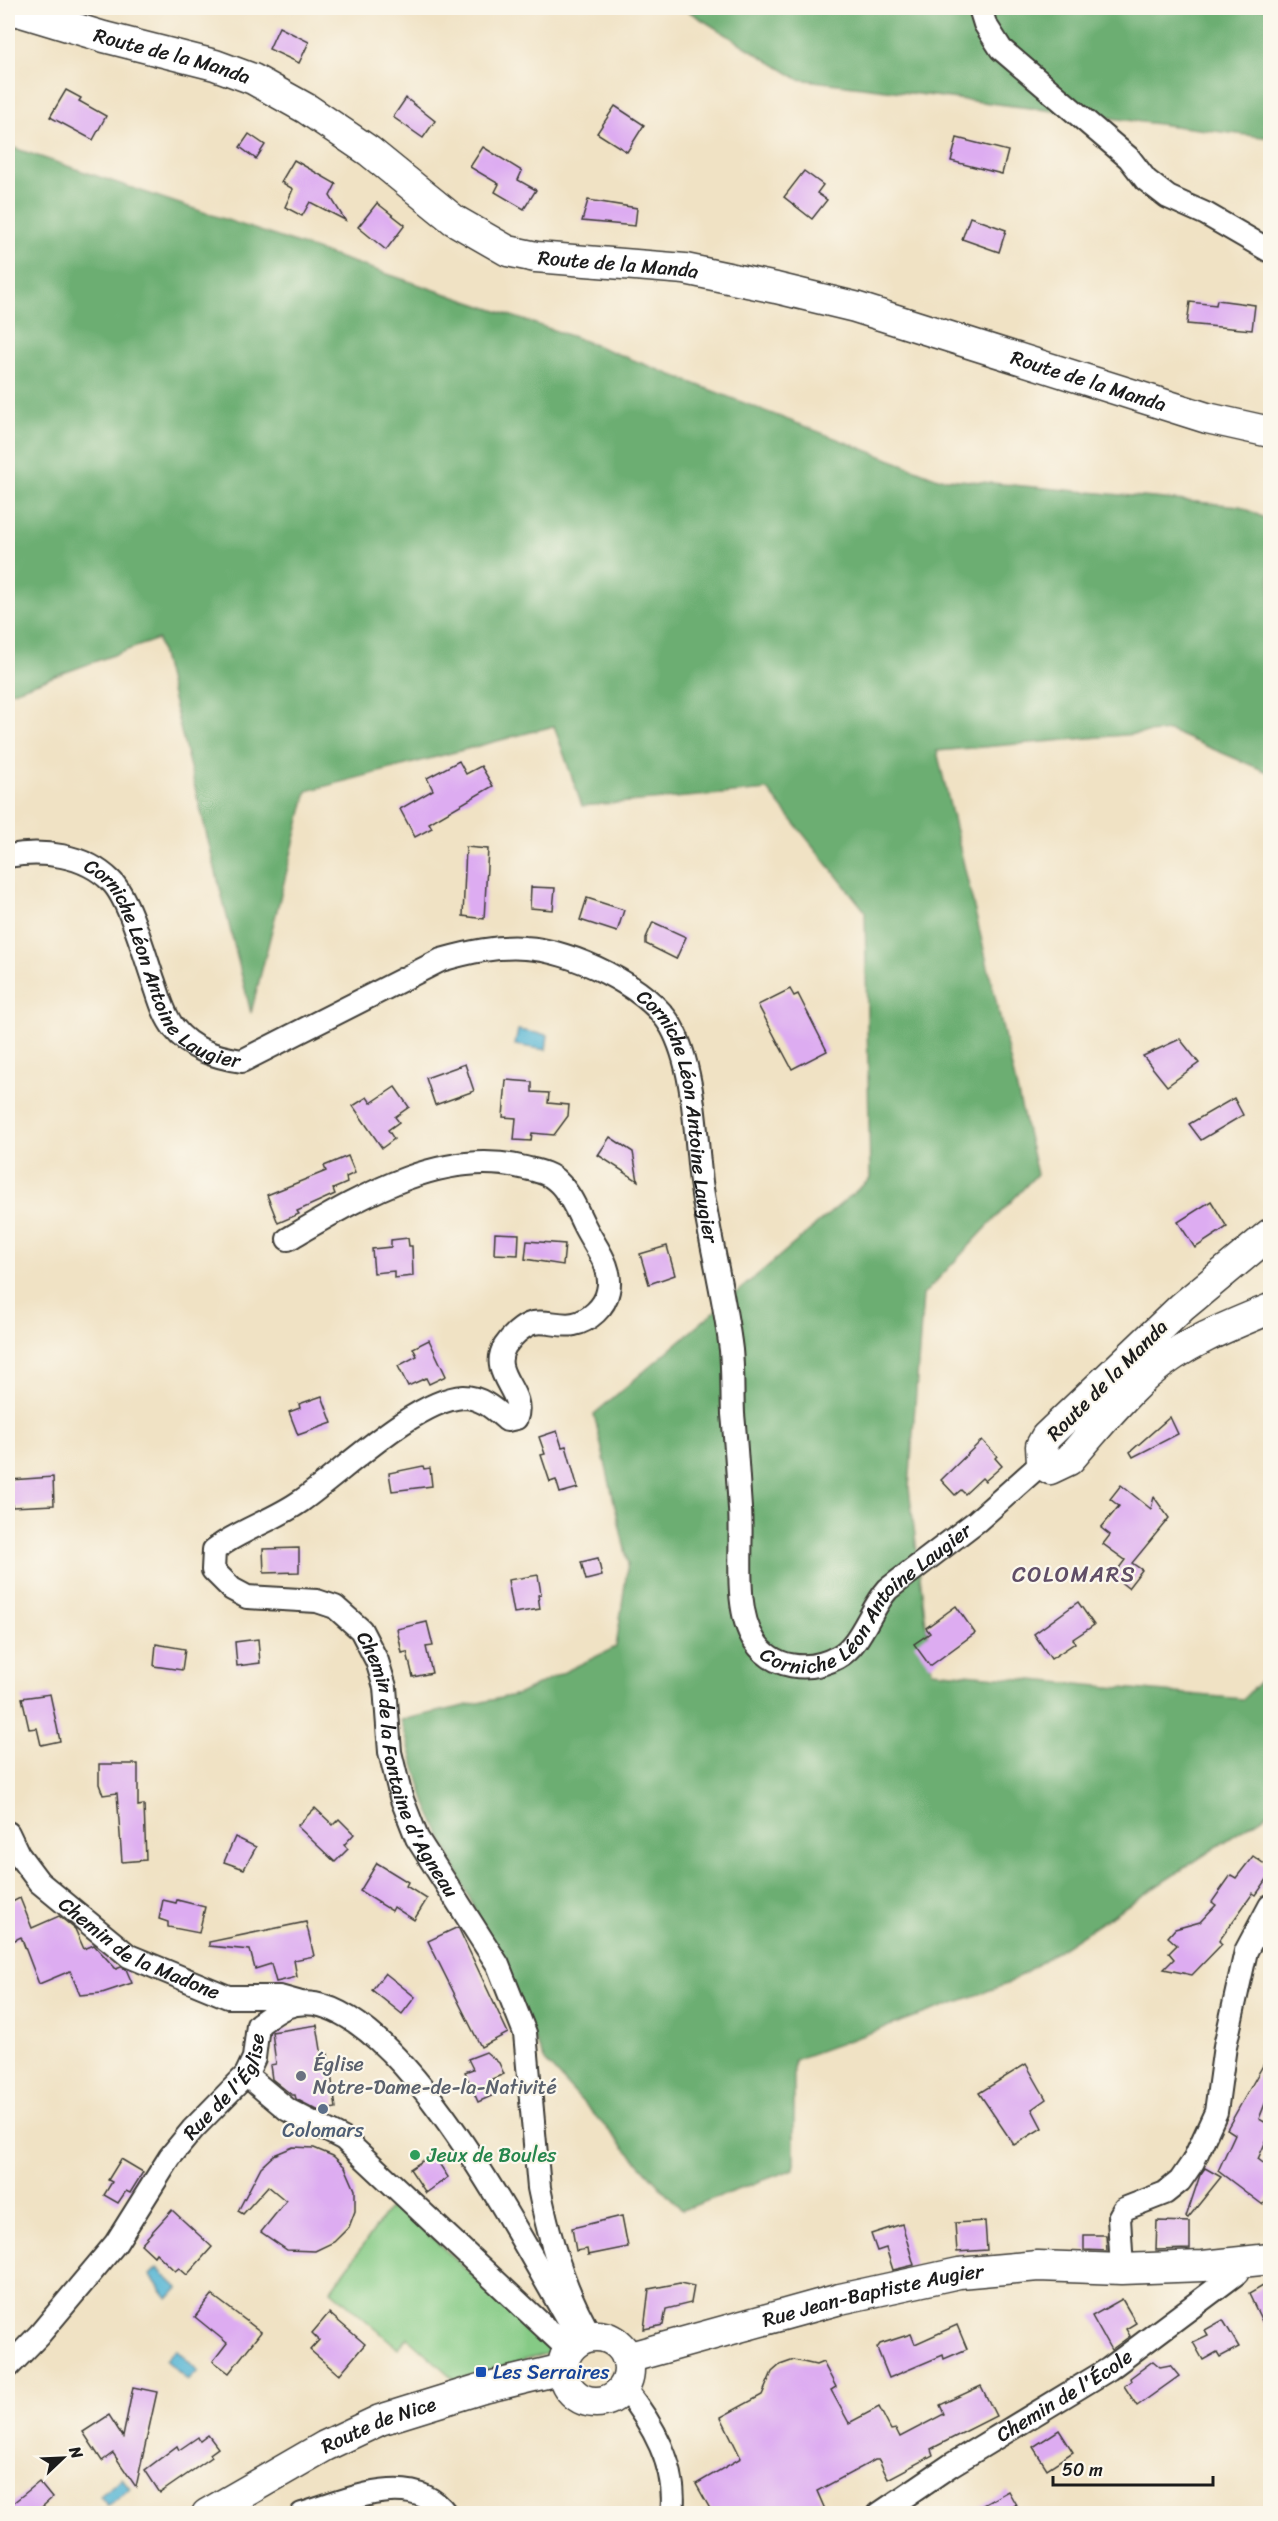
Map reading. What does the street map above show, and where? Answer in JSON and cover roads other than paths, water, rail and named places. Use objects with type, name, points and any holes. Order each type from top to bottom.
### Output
[{"type":"main road","name":"Route de la Manda","points":[[8,8],[104,37],[215,65],[254,79],[307,109],[369,150],[454,220],[508,251],[536,257],[685,269],[776,288],[855,307],[1207,418],[1259,432],[1270,432]]},
{"type":"main road","name":"Route de la Manda","points":[[1270,1234],[1182,1306],[1046,1437],[1041,1446],[1042,1463],[1050,1469],[1069,1460],[1148,1374],[1181,1351],[1270,1309]]},
{"type":"main road","name":"Rue Jean-Baptiste Augier","points":[[627,2358],[840,2299],[959,2273],[1038,2266],[1122,2269],[1240,2263],[1270,2259]]},
{"type":"main road","points":[[609,2339],[623,2350],[627,2358],[628,2375],[624,2388],[607,2400],[590,2401],[574,2393],[568,2386],[576,2349],[609,2339]]},
{"type":"main road","name":"Route de Nice","points":[[207,2514],[325,2446],[380,2420],[576,2349]]},
{"type":"street","points":[[980,8],[985,24],[1001,49],[1129,158],[1146,180],[1168,198],[1206,214],[1270,251]]},
{"type":"street","name":"Corniche Léon Antoine Laugier","points":[[8,856],[45,852],[67,857],[92,868],[112,881],[125,904],[173,1028],[195,1047],[215,1057],[242,1061],[441,960],[483,949],[525,948],[562,956],[628,985],[661,1012],[672,1029],[684,1060],[702,1187],[731,1351],[741,1513],[743,1615],[754,1640],[772,1659],[795,1667],[818,1666],[841,1656],[855,1640],[876,1603],[888,1589],[977,1521],[1042,1463]]},
{"type":"street","name":"Chemin de la Fontaine d'Agneau","points":[[288,1239],[383,1188],[470,1161],[510,1164],[543,1173],[560,1183],[609,1271],[609,1290],[604,1303],[595,1313],[573,1325],[533,1323],[517,1333],[506,1346],[500,1368],[517,1405],[516,1418],[507,1420],[483,1402],[470,1398],[448,1400],[413,1418],[377,1441],[300,1502],[235,1536],[214,1550],[213,1570],[232,1589],[247,1597],[316,1601],[335,1607],[361,1630],[377,1661],[386,1687],[390,1752],[401,1797],[417,1838],[498,1965],[525,2033],[539,2188],[576,2349]]},
{"type":"street","name":"Chemin de la Madone","points":[[8,1833],[18,1854],[39,1882],[129,1956],[228,1997],[280,1997],[305,2004]]},
{"type":"street","points":[[1122,2269],[1119,2218],[1124,2209],[1165,2193],[1180,2181],[1193,2162],[1215,2112],[1225,2046],[1246,1951],[1270,1906]]},
{"type":"street","name":"Rue de l'Église","points":[[8,2367],[39,2335],[116,2242],[170,2157],[193,2128],[246,2075],[254,2058],[258,2025],[283,2006],[305,2004],[333,2009],[356,2022],[380,2041],[437,2106],[487,2180],[576,2349]]},
{"type":"street","points":[[246,2075],[288,2110],[344,2139],[576,2349]]},
{"type":"street","name":"Chemin de l'École","points":[[879,2514],[951,2465],[1109,2369],[1237,2273],[1240,2263]]},
{"type":"street","points":[[624,2388],[644,2411],[662,2449],[673,2490],[672,2514]]},
{"type":"street","points":[[302,2514],[377,2493],[401,2491],[423,2493],[439,2504],[446,2514]]},
{"type":"water","points":[[518,1030],[548,1035],[546,1050],[515,1045]]},
{"type":"water","points":[[157,2268],[178,2288],[168,2299],[150,2275]]},
{"type":"water","points":[[176,2349],[198,2371],[188,2381],[166,2360]]},
{"type":"water","points":[[122,2478],[130,2488],[108,2506],[100,2496]]},
{"type":"place","name":"Église Notre-Dame-de-la-Nativité","points":[[301,2076]]},
{"type":"place","name":"Colomars","points":[[323,2109]]},
{"type":"place","name":"Jeux de Boules","points":[[415,2155]]},
{"type":"place","name":"Les Serraires","points":[[481,2372]]},
{"type":"district","name":"COLOMARS","points":[[1074,1574]]}]
